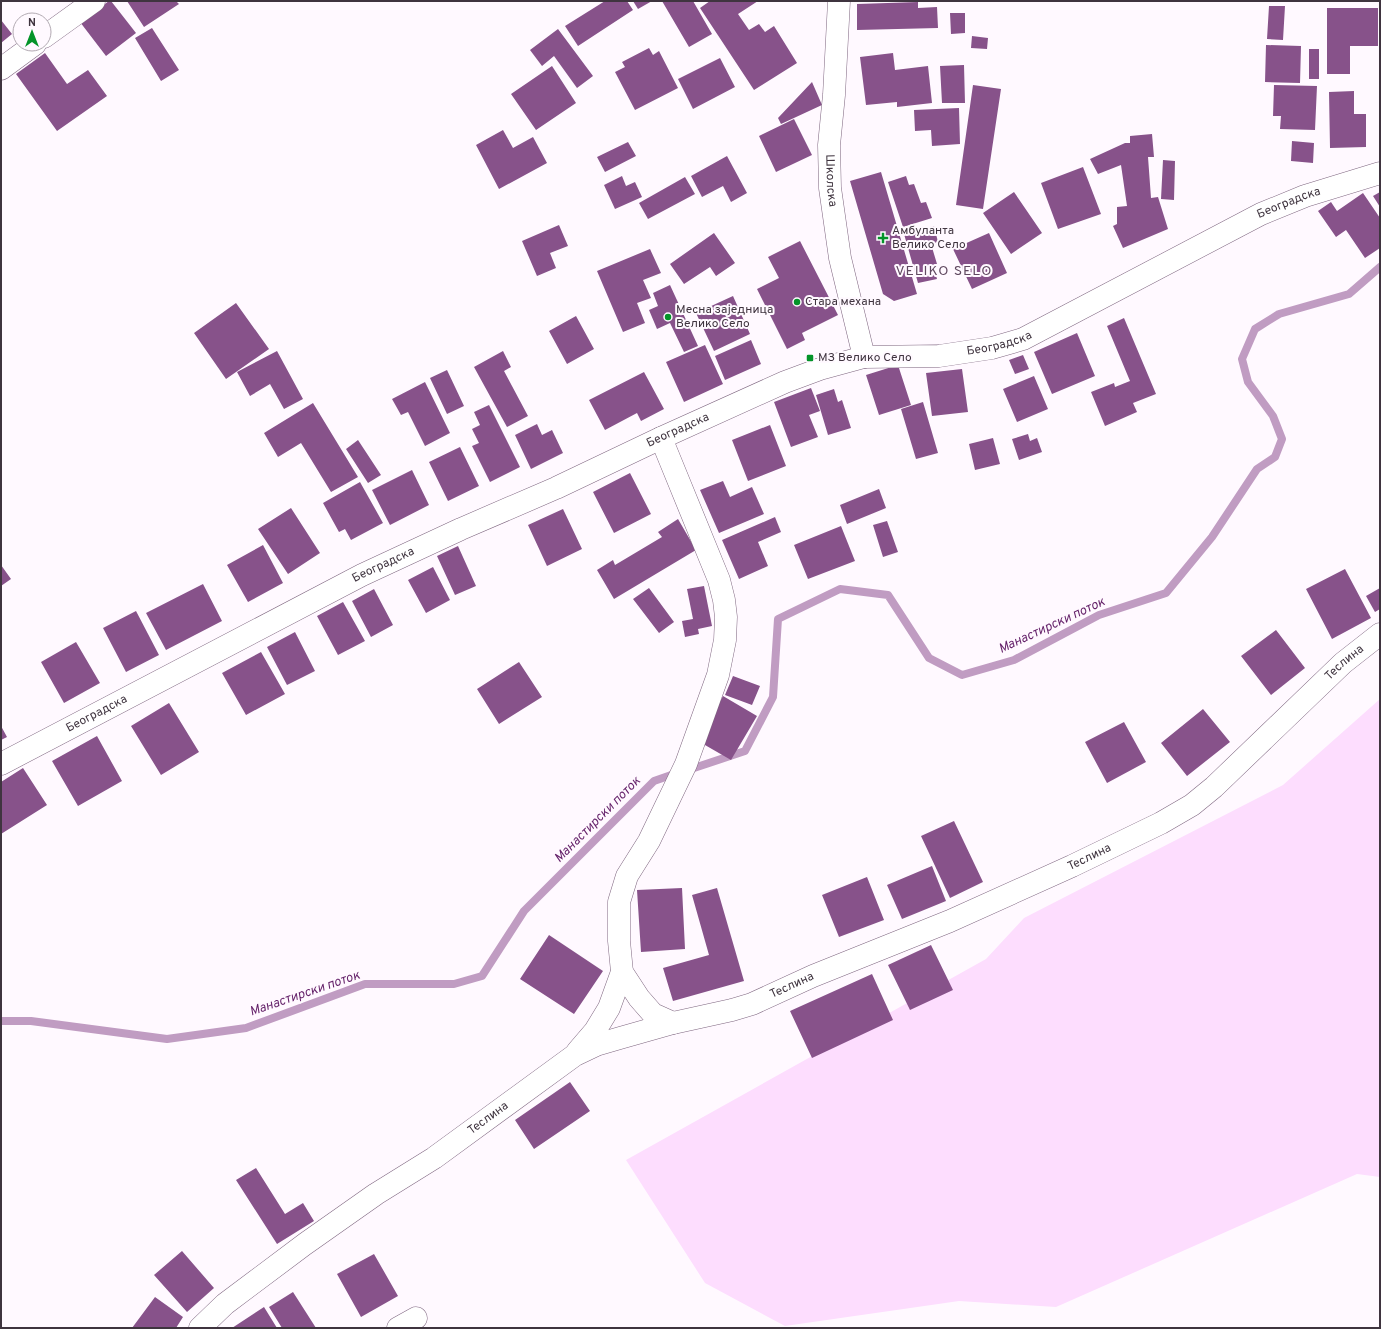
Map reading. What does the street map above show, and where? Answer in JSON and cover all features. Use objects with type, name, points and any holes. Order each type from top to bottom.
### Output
[{"type":"street","points":[[52,31],[94,1]]},
{"type":"street","name":"Школска","points":[[839,1],[834,95],[829,145],[830,188],[840,258],[864,357]]},
{"type":"street","points":[[1,69],[24,52]]},
{"type":"street","name":"Београдска","points":[[1,764],[362,575],[461,528],[556,488],[661,438],[785,382],[820,369],[864,357],[939,356],[992,348],[1023,339],[1261,214],[1305,196],[1380,173]]},
{"type":"street","points":[[575,1055],[595,1031],[609,1008],[622,972],[619,941],[619,902],[628,876],[649,841],[682,773],[718,675],[725,640],[726,617],[719,580],[661,438]]},
{"type":"street","name":"Теслина","points":[[200,1328],[225,1304],[305,1244],[376,1194],[434,1158],[575,1055],[596,1045],[673,1023],[752,1004],[813,976],[950,921],[1072,866],[1161,823],[1192,805],[1238,765],[1279,723],[1343,663],[1380,634]]},
{"type":"street","points":[[622,972],[639,998],[654,1014],[673,1023]]},
{"type":"shaded area","points":[[1380,699],[1380,1177],[1357,1174],[1056,1307],[959,1301],[785,1326],[705,1283],[626,1160],[986,959],[1024,918],[1283,785]]},
{"type":"building","points":[[111,1],[136,33],[106,56],[80,22]]},
{"type":"building","points":[[127,1],[176,1],[179,4],[144,27]]},
{"type":"building","points":[[605,1],[627,1],[633,10],[578,46],[565,26]]},
{"type":"building","points":[[633,1],[652,1],[638,9]]},
{"type":"building","points":[[662,1],[693,1],[712,34],[689,47]]},
{"type":"building","points":[[710,1],[758,1],[738,14],[749,30],[759,24],[765,32],[774,26],[797,63],[754,90],[700,8]]},
{"type":"building","points":[[918,2],[918,8],[937,7],[938,28],[857,30],[857,4]]},
{"type":"building","points":[[1269,6],[1285,6],[1283,40],[1267,39]]},
{"type":"building","points":[[1327,8],[1378,8],[1378,46],[1350,46],[1350,74],[1327,74]]},
{"type":"building","points":[[950,13],[965,13],[965,33],[951,34]]},
{"type":"building","points":[[1,20],[12,34],[1,43]]},
{"type":"building","points":[[152,28],[179,70],[161,81],[135,38]]},
{"type":"building","points":[[558,29],[593,76],[577,88],[554,56],[542,66],[530,50]]},
{"type":"building","points":[[972,36],[988,38],[987,49],[971,48]]},
{"type":"building","points":[[1266,45],[1301,46],[1300,83],[1265,82]]},
{"type":"building","points":[[649,48],[653,55],[659,51],[678,88],[635,110],[615,72],[625,67],[622,62]]},
{"type":"building","points":[[1309,49],[1319,49],[1319,79],[1309,79]]},
{"type":"building","points":[[45,53],[67,84],[88,70],[107,96],[57,131],[16,74]]},
{"type":"building","points":[[893,53],[895,70],[928,66],[932,103],[897,107],[897,102],[866,105],[860,57]]},
{"type":"building","points":[[720,58],[735,87],[693,109],[678,79]]},
{"type":"building","points":[[964,65],[965,103],[942,103],[940,66]]},
{"type":"building","points":[[552,66],[576,103],[536,130],[511,94]]},
{"type":"building","points":[[812,82],[822,105],[781,124],[778,118]]},
{"type":"building","points":[[973,85],[1001,89],[983,209],[956,205]]},
{"type":"building","points":[[1274,85],[1317,86],[1315,130],[1280,129],[1281,116],[1273,116]]},
{"type":"building","points":[[1354,91],[1354,114],[1366,114],[1366,147],[1330,148],[1329,92]]},
{"type":"building","points":[[959,108],[960,144],[932,146],[931,130],[915,131],[914,110]]},
{"type":"building","points":[[794,119],[812,155],[776,172],[759,136]]},
{"type":"building","points":[[503,130],[513,148],[533,137],[547,163],[499,189],[476,145]]},
{"type":"building","points":[[1152,134],[1154,157],[1148,157],[1151,198],[1158,197],[1168,229],[1123,248],[1113,226],[1117,224],[1117,207],[1127,206],[1121,165],[1098,174],[1090,159],[1125,143],[1130,143],[1130,136]]},
{"type":"building","points":[[1292,141],[1314,143],[1313,163],[1291,161]]},
{"type":"building","points":[[628,142],[636,156],[605,172],[597,157]]},
{"type":"building","points":[[727,156],[747,193],[731,202],[723,186],[702,197],[691,176]]},
{"type":"building","points":[[1163,160],[1175,161],[1174,200],[1161,199]]},
{"type":"building","points":[[1083,167],[1101,214],[1058,229],[1041,183]]},
{"type":"building","name":"Амбуланта Велико Село","points":[[881,172],[917,294],[894,301],[883,294],[850,181]]},
{"type":"building","points":[[622,176],[626,186],[635,182],[642,197],[615,209],[604,185]]},
{"type":"building","points":[[906,176],[909,185],[914,184],[921,203],[926,202],[932,218],[903,227],[888,182]]},
{"type":"building","points":[[685,177],[695,194],[648,219],[639,203]]},
{"type":"building","points":[[1014,192],[1042,233],[1011,254],[983,213]]},
{"type":"building","points":[[1380,192],[1380,207],[1373,196]]},
{"type":"building","points":[[1363,193],[1380,218],[1380,248],[1365,258],[1346,230],[1336,237],[1318,211],[1331,202],[1337,211]]},
{"type":"building","points":[[559,225],[568,246],[550,253],[556,268],[537,276],[522,241]]},
{"type":"building","points":[[934,226],[938,242],[931,244],[937,264],[933,265],[937,279],[918,283],[904,234]]},
{"type":"building","points":[[714,233],[735,263],[716,276],[710,267],[684,284],[670,264]]},
{"type":"building","points":[[989,233],[1007,273],[972,289],[953,249]]},
{"type":"building","name":"Стара механа","points":[[800,241],[838,315],[802,333],[805,340],[787,349],[757,289],[779,278],[768,257]]},
{"type":"building","points":[[650,249],[661,273],[643,280],[651,298],[637,303],[645,323],[623,332],[597,271]]},
{"type":"building","name":"Месна заједница Велико Село","points":[[670,285],[698,346],[684,352],[670,323],[657,329],[649,310],[658,306],[653,293]]},
{"type":"building","points":[[733,296],[750,334],[714,351],[696,313]]},
{"type":"building","points":[[236,303],[269,349],[226,379],[194,333]]},
{"type":"building","points":[[576,316],[594,349],[567,364],[549,331]]},
{"type":"building","points":[[1124,318],[1156,394],[1133,403],[1137,412],[1105,426],[1091,392],[1114,383],[1115,387],[1130,381],[1107,326]]},
{"type":"building","points":[[1077,333],[1095,376],[1052,394],[1034,352]]},
{"type":"building","points":[[751,340],[761,364],[725,380],[715,356]]},
{"type":"building","points":[[705,345],[723,384],[684,402],[666,362]]},
{"type":"building","points":[[277,351],[303,399],[284,409],[270,384],[250,396],[237,372]]},
{"type":"building","points":[[503,351],[511,367],[504,371],[528,416],[507,427],[474,367]]},
{"type":"building","points":[[1023,355],[1029,369],[1015,374],[1009,360]]},
{"type":"building","points":[[898,365],[911,405],[879,415],[866,375]]},
{"type":"building","points":[[962,369],[968,412],[932,416],[926,373]]},
{"type":"building","points":[[447,370],[464,406],[447,414],[430,378]]},
{"type":"building","points":[[644,372],[664,409],[641,421],[637,413],[605,430],[589,400]]},
{"type":"building","points":[[1034,376],[1048,409],[1017,422],[1003,389]]},
{"type":"building","points":[[425,382],[450,433],[425,446],[408,412],[401,415],[392,399]]},
{"type":"building","points":[[811,388],[820,411],[809,415],[818,437],[791,447],[774,402]]},
{"type":"building","points":[[834,389],[838,402],[842,400],[851,428],[828,435],[816,395]]},
{"type":"building","points":[[923,402],[938,453],[916,459],[901,409]]},
{"type":"building","points":[[313,403],[358,477],[331,492],[301,443],[278,457],[264,433]]},
{"type":"building","points":[[489,405],[520,467],[490,482],[472,446],[479,443],[472,429],[480,425],[474,412]]},
{"type":"building","points":[[537,424],[542,435],[552,430],[563,453],[531,469],[515,435]]},
{"type":"building","points":[[770,425],[786,466],[748,481],[732,440]]},
{"type":"building","points":[[1028,434],[1030,441],[1037,438],[1042,452],[1019,460],[1012,439]]},
{"type":"building","points":[[993,438],[1000,464],[975,470],[969,444]]},
{"type":"building","points":[[358,440],[381,475],[368,483],[346,449]]},
{"type":"building","points":[[460,447],[479,486],[448,501],[429,462]]},
{"type":"building","points":[[412,470],[429,505],[390,525],[372,490]]},
{"type":"building","points":[[630,473],[651,514],[614,533],[593,492]]},
{"type":"building","points":[[723,481],[730,497],[752,487],[764,514],[719,533],[700,490]]},
{"type":"building","points":[[360,482],[383,523],[351,540],[345,529],[339,532],[323,503]]},
{"type":"building","points":[[879,489],[886,508],[847,524],[840,505]]},
{"type":"building","points":[[291,508],[320,553],[288,574],[258,529]]},
{"type":"building","points":[[563,509],[582,549],[547,566],[528,525]]},
{"type":"building","points":[[775,517],[781,532],[758,542],[768,566],[739,579],[722,540]]},
{"type":"building","points":[[678,519],[696,550],[614,599],[597,570],[613,560],[615,565],[662,537],[658,532]]},
{"type":"building","points":[[887,521],[898,552],[883,557],[873,525]]},
{"type":"building","points":[[841,526],[855,561],[808,579],[794,545]]},
{"type":"building","points":[[263,545],[283,583],[248,602],[227,565]]},
{"type":"building","points":[[458,546],[476,586],[455,595],[437,556]]},
{"type":"building","points":[[1,565],[11,579],[1,586]]},
{"type":"building","points":[[433,567],[450,600],[426,613],[408,580]]},
{"type":"building","points":[[1345,569],[1371,618],[1332,639],[1306,589]]},
{"type":"building","points":[[203,584],[222,621],[166,650],[146,613]]},
{"type":"building","points":[[704,586],[712,626],[698,629],[699,634],[685,637],[682,621],[693,619],[687,589]]},
{"type":"building","points":[[649,588],[674,622],[659,633],[633,599]]},
{"type":"building","points":[[1380,588],[1380,609],[1375,612],[1366,596]]},
{"type":"building","points":[[374,589],[393,625],[371,637],[352,601]]},
{"type":"building","points":[[343,602],[365,641],[338,655],[317,616]]},
{"type":"building","points":[[136,611],[159,655],[126,672],[103,628]]},
{"type":"building","points":[[1276,630],[1305,668],[1271,695],[1241,656]]},
{"type":"building","points":[[295,632],[315,671],[287,685],[267,647]]},
{"type":"building","points":[[76,642],[100,683],[64,703],[41,662]]},
{"type":"building","points":[[261,652],[285,694],[246,715],[222,673]]},
{"type":"building","points":[[519,662],[542,697],[499,724],[477,689]]},
{"type":"building","points":[[733,676],[760,686],[752,705],[725,695]]},
{"type":"building","points":[[723,696],[757,716],[731,760],[698,741]]},
{"type":"building","points":[[169,703],[199,752],[161,775],[131,726]]},
{"type":"building","points":[[1203,709],[1230,742],[1187,776],[1161,743]]},
{"type":"building","points":[[1124,722],[1146,762],[1107,783],[1085,742]]},
{"type":"building","points":[[1,726],[7,737],[1,740]]},
{"type":"building","points":[[97,736],[122,781],[78,806],[52,761]]},
{"type":"building","points":[[23,768],[47,805],[1,834],[1,782]]},
{"type":"building","points":[[954,821],[983,882],[950,898],[921,836]]},
{"type":"building","points":[[932,866],[946,901],[902,919],[887,885]]},
{"type":"building","points":[[867,877],[884,920],[839,937],[822,895]]},
{"type":"building","points":[[682,888],[685,949],[641,952],[637,890]]},
{"type":"building","points":[[717,888],[744,981],[673,1001],[663,968],[709,955],[692,895]]},
{"type":"building","points":[[549,935],[603,971],[574,1014],[520,979]]},
{"type":"building","points":[[931,945],[953,990],[910,1010],[888,965]]},
{"type":"building","points":[[872,974],[893,1020],[812,1058],[790,1011]]},
{"type":"building","points":[[570,1082],[590,1111],[534,1149],[515,1120]]},
{"type":"building","points":[[256,1168],[285,1214],[303,1203],[314,1221],[277,1244],[236,1180]]},
{"type":"building","points":[[182,1251],[214,1288],[187,1312],[154,1275]]},
{"type":"building","points":[[374,1254],[398,1296],[361,1317],[337,1274]]},
{"type":"building","points":[[293,1292],[316,1328],[282,1328],[269,1307]]},
{"type":"building","points":[[155,1297],[183,1317],[176,1328],[132,1328]]},
{"type":"building","points":[[264,1307],[277,1328],[232,1328]]},
{"type":"waterway","name":"Манастирски поток","points":[[688,770],[745,751],[773,697],[778,619],[840,589],[888,595],[929,658],[962,675],[1014,660],[1099,615],[1166,593],[1212,537],[1257,469],[1275,457],[1282,439],[1273,416],[1248,382],[1242,359],[1255,329],[1279,314],[1349,294],[1380,267]]},
{"type":"waterway","name":"Манастирски поток","points":[[1,1021],[31,1021],[167,1039],[246,1028],[365,984],[454,984],[482,976],[524,911],[654,781],[677,773]]},
{"type":"place","name":"Амбуланта Велико Село","points":[[883,238]]},
{"type":"place","name":"Стара механа","points":[[797,302]]},
{"type":"place","name":"Месна заједница Велико Село","points":[[668,317]]},
{"type":"place","name":"МЗ Велико Село","points":[[810,358]]},
{"type":"district","name":"VELIKO SELO","points":[[944,271]]}]
